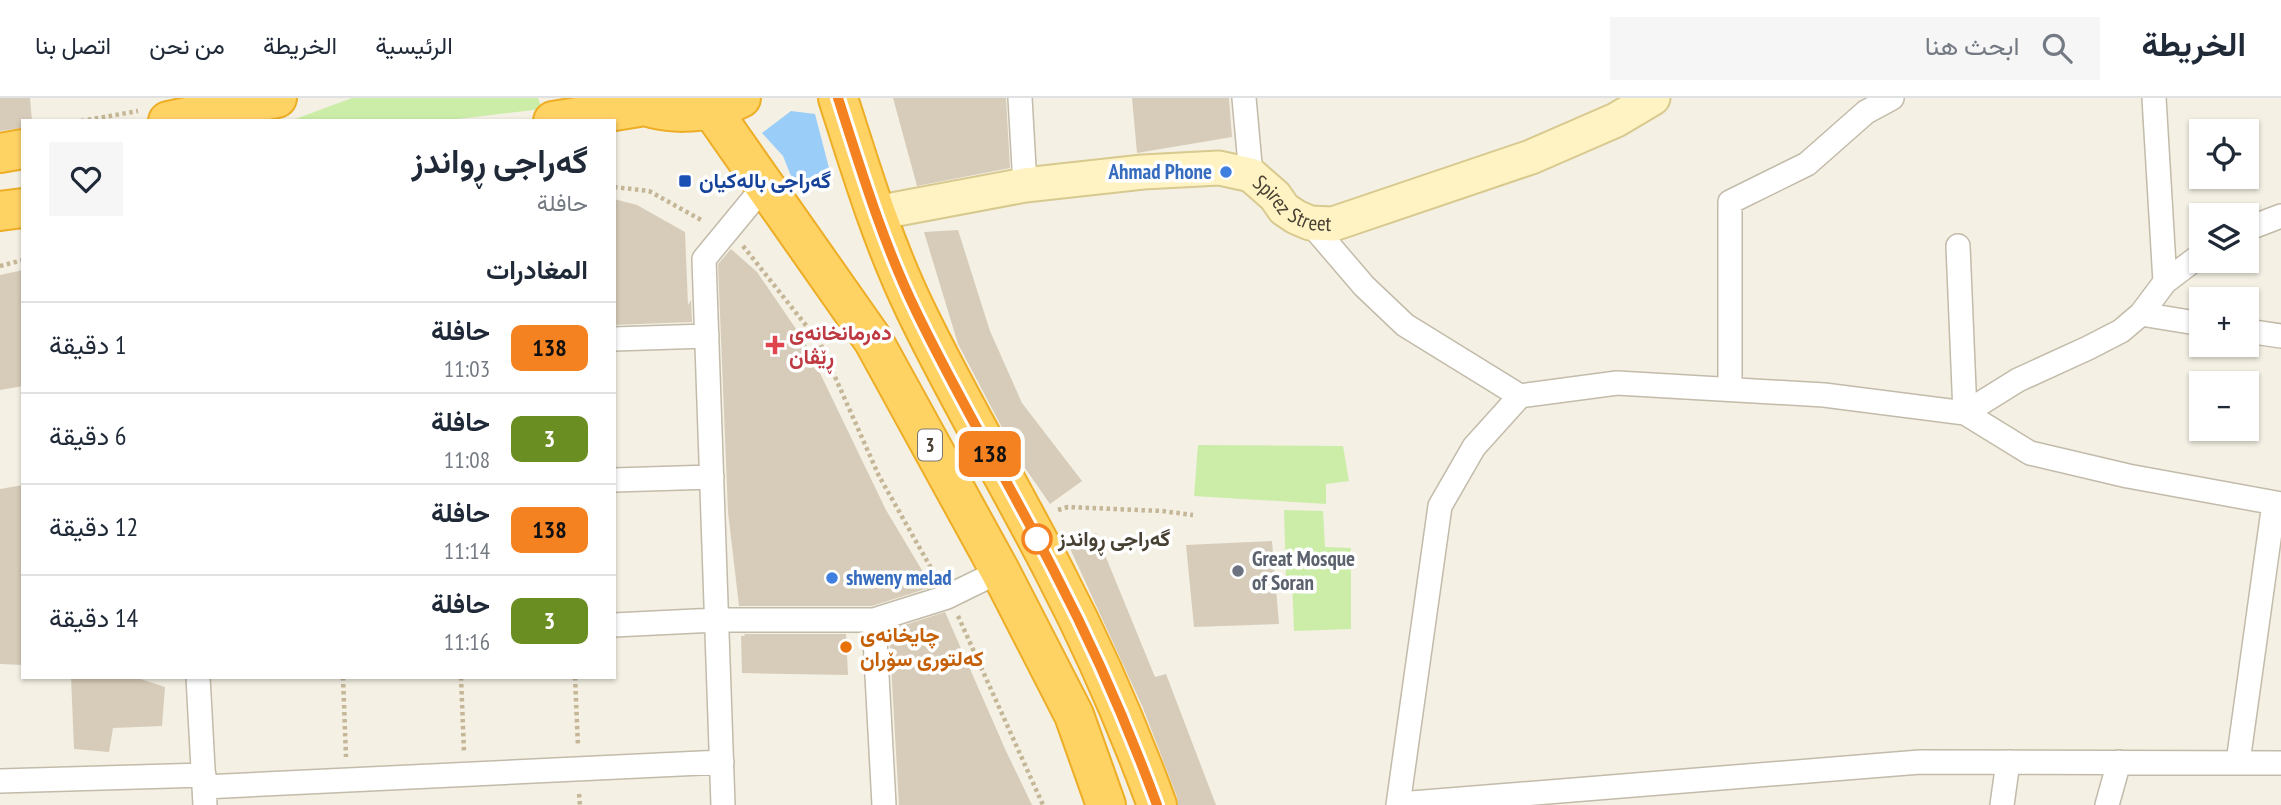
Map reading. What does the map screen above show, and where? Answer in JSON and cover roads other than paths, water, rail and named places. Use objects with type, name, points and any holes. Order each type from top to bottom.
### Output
[{"type":"highway","points":[[178,119],[277,98]]},
{"type":"highway","name":"3","points":[[838,98],[876,213],[915,310],[1055,572],[1128,727],[1157,805]]},
{"type":"highway","name":"3","points":[[562,119],[635,102],[666,111],[681,112],[726,104],[765,185],[873,340],[1000,571],[1074,715],[1106,805]]},
{"type":"highway","points":[[0,153],[21,149]]},
{"type":"highway","points":[[0,211],[21,208]]},
{"type":"main road","name":"Spirez Street","points":[[876,213],[1025,185],[1107,175],[1211,168],[1251,174],[1275,196],[1284,209],[1296,217],[1310,223],[1334,224],[1531,157],[1613,109],[1653,98]]},
{"type":"street","points":[[1020,98],[1025,185]]},
{"type":"street","points":[[1244,98],[1251,174]]},
{"type":"street","points":[[1730,390],[1730,202],[1807,164],[1866,112],[1892,98]]},
{"type":"street","points":[[2154,98],[2165,282]]},
{"type":"street","points":[[723,805],[704,259],[765,185]]},
{"type":"street","points":[[2259,224],[2281,216]]},
{"type":"street","points":[[1310,223],[1364,286],[1405,325],[1520,396],[1617,383],[1824,395],[1965,413],[2030,453],[2128,477],[2277,504],[2238,762]]},
{"type":"street","points":[[1958,246],[1965,413]]},
{"type":"street","points":[[1965,413],[2018,380],[2122,331],[2141,314],[2165,282],[2189,264]]},
{"type":"street","points":[[2141,314],[2189,322]]},
{"type":"street","points":[[2259,333],[2281,336]]},
{"type":"street","points":[[616,339],[707,336]]},
{"type":"street","points":[[1520,396],[1474,447],[1440,506],[1399,804],[1538,799],[1920,762],[2281,763]]},
{"type":"street","points":[[616,480],[712,477]]},
{"type":"street","points":[[616,625],[716,620],[874,620],[947,597],[1000,571]]},
{"type":"street","points":[[874,620],[884,805]]},
{"type":"street","points":[[198,679],[205,789]]},
{"type":"street","points":[[0,781],[205,789],[722,762]]},
{"type":"street","points":[[2002,805],[2008,762]]},
{"type":"street","points":[[2108,805],[2119,762]]},
{"type":"water","points":[[791,111],[815,114],[829,168],[807,184],[793,181],[783,156],[762,133]]},
{"type":"place","name":"Ahmad Phone","points":[[1226,172]]},
{"type":"place","name":"گەراجی بالەکیان","points":[[685,181]]},
{"type":"place","name":"دەرمانخانەی ڕێڤان","points":[[775,345]]},
{"type":"place","name":"گەراجی ڕواندز","points":[[1037,539]]},
{"type":"place","name":"Great Mosque of Soran","points":[[1238,571]]},
{"type":"place","name":"shweny melad","points":[[832,578]]},
{"type":"place","name":"چایخانەی کەلتوری سۆران","points":[[846,647]]}]
